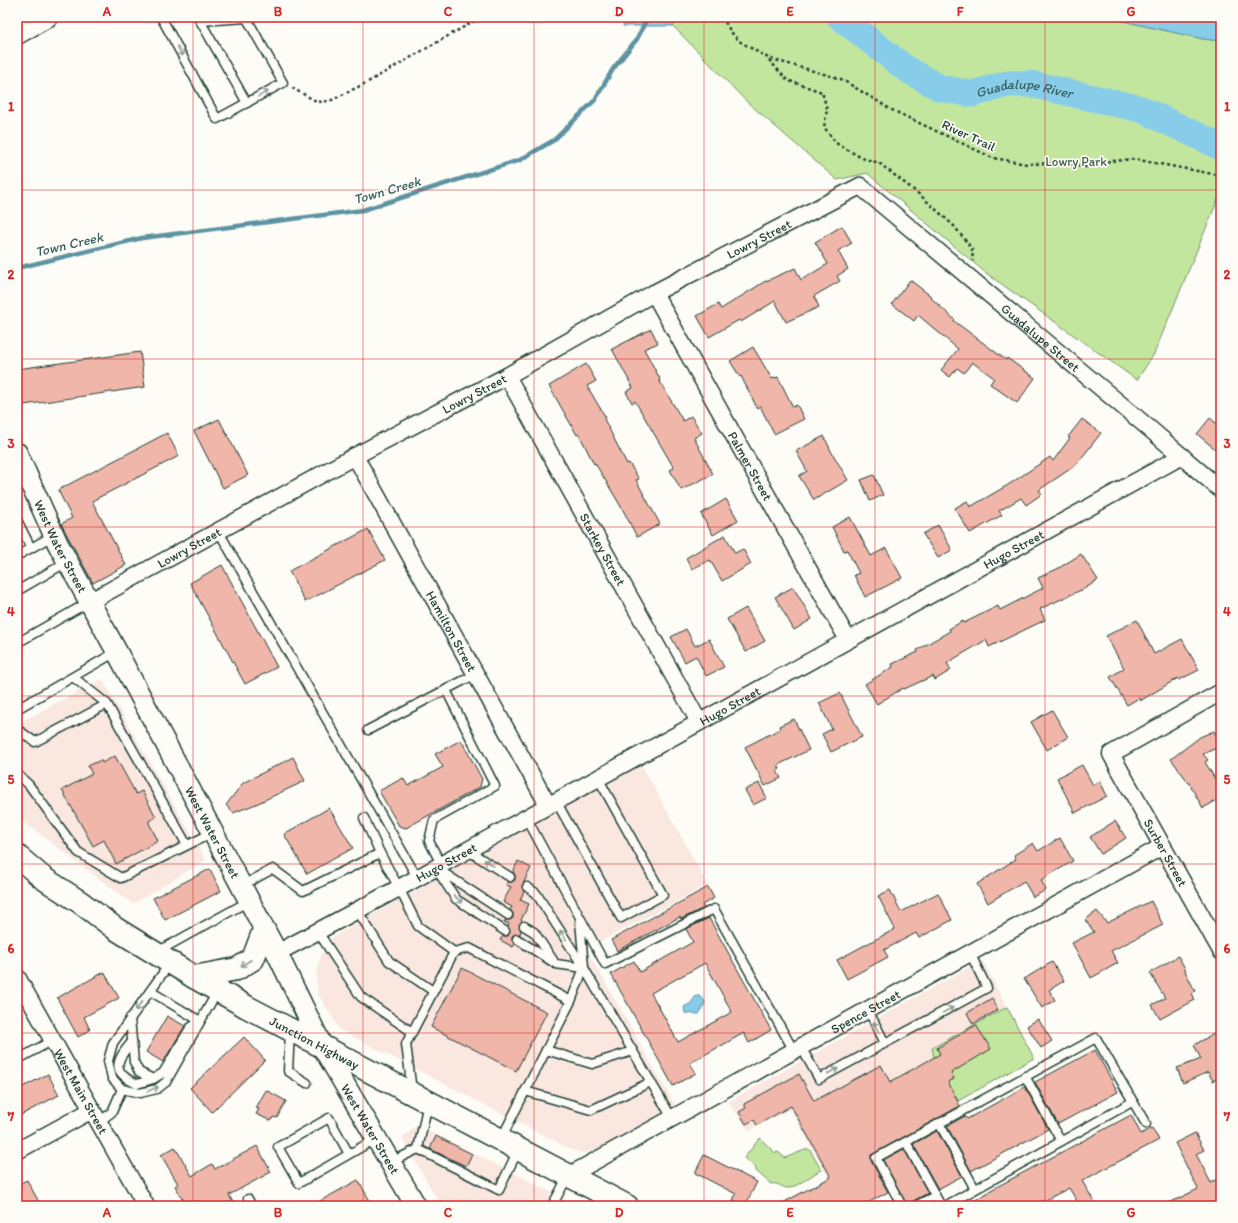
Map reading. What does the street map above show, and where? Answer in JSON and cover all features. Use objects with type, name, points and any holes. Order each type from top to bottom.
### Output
[{"type":"main road","name":"Junction Highway","points":[[17,856],[43,878],[80,902],[116,929],[218,991],[627,1206]]},
{"type":"main road","points":[[194,977],[237,969],[253,959],[264,930]]},
{"type":"street","points":[[17,34],[38,19]]},
{"type":"street","name":"Lowry Street","points":[[89,602],[355,456],[507,376],[654,292],[860,186]]},
{"type":"street","name":"Guadalupe Street","points":[[860,186],[1221,490]]},
{"type":"street","name":"Palmer Street","points":[[654,292],[848,640]]},
{"type":"street","name":"Starkey Street","points":[[507,376],[699,722]]},
{"type":"street","name":"West Water Street","points":[[17,453],[25,480],[67,562],[117,652],[212,833],[277,952],[322,1046],[416,1206]]},
{"type":"street","name":"Hamilton Street","points":[[355,456],[476,674],[552,803]]},
{"type":"street","name":"Hugo Street","points":[[277,952],[318,932],[399,888],[1182,456]]},
{"type":"street","name":"Surber Street","points":[[1221,692],[1111,754],[1221,951]]},
{"type":"street","name":"Spence Street","points":[[568,1176],[1163,846]]},
{"type":"street","name":"West Main Street","points":[[17,978],[146,1206]]},
{"type":"street","points":[[17,1151],[95,1116]]},
{"type":"lane","points":[[161,17],[217,119],[283,84],[247,18],[199,19],[247,103]]},
{"type":"lane","points":[[17,520],[31,548]]},
{"type":"lane","points":[[219,532],[417,877]]},
{"type":"lane","points":[[17,556],[54,535]]},
{"type":"lane","points":[[17,591],[67,562]]},
{"type":"lane","points":[[17,643],[89,602]]},
{"type":"lane","points":[[17,710],[117,652]]},
{"type":"lane","points":[[368,730],[476,674]]},
{"type":"lane","points":[[73,677],[107,704],[187,845]]},
{"type":"lane","points":[[446,690],[495,786],[434,820],[429,841],[438,866],[456,899],[505,931]]},
{"type":"lane","points":[[17,728],[36,742],[107,704]]},
{"type":"lane","points":[[17,774],[29,785],[78,852],[120,878],[212,833]]},
{"type":"lane","points":[[552,803],[621,918],[663,895],[598,778]]},
{"type":"lane","points":[[526,817],[605,964],[714,909],[798,1049],[819,1079],[988,988],[970,953]]},
{"type":"lane","points":[[364,818],[380,853],[418,926],[454,952]]},
{"type":"lane","points":[[467,850],[510,876]]},
{"type":"lane","points":[[218,991],[166,1082],[156,1089],[140,1093],[122,1089],[112,1078],[108,1061],[113,1043],[150,991],[163,958],[273,869],[303,891],[380,853]]},
{"type":"lane","points":[[438,866],[508,915]]},
{"type":"lane","points":[[527,887],[536,893],[584,968],[672,1118]]},
{"type":"lane","points":[[357,910],[389,961],[433,991]]},
{"type":"lane","points":[[418,1149],[499,1190],[509,1145],[526,1091],[571,1001],[584,968],[580,918]]},
{"type":"lane","points":[[524,926],[534,932],[556,964]]},
{"type":"lane","points":[[318,932],[361,996],[412,1032]]},
{"type":"lane","points":[[517,939],[556,964],[584,968]]},
{"type":"lane","points":[[418,1149],[421,1098],[406,1044],[454,952],[469,948],[571,1001]]},
{"type":"lane","points":[[150,991],[200,1021]]},
{"type":"lane","points":[[868,1010],[885,1043]]},
{"type":"lane","points":[[130,1018],[134,1062],[139,1072],[153,1079]]},
{"type":"lane","points":[[132,1042],[118,1060],[119,1071],[126,1079],[137,1084],[153,1079],[163,1073],[190,1028],[200,1021]]},
{"type":"lane","points":[[290,1030],[288,1071],[307,1082]]},
{"type":"lane","points":[[902,1206],[876,1158],[1096,1038],[1146,1124]]},
{"type":"lane","points":[[17,1060],[53,1040]]},
{"type":"lane","points":[[546,1050],[592,1064],[633,1051]]},
{"type":"lane","points":[[1025,1076],[1061,1141]]},
{"type":"lane","points":[[526,1091],[591,1110],[651,1082]]},
{"type":"lane","points":[[95,1116],[112,1112],[122,1089]]},
{"type":"lane","points":[[945,1206],[1132,1102]]},
{"type":"lane","points":[[349,1154],[329,1118],[278,1147],[299,1183],[377,1138]]},
{"type":"lane","points":[[939,1123],[976,1189]]},
{"type":"lane","points":[[906,1142],[940,1206]]},
{"type":"lane","points":[[391,1162],[418,1149]]},
{"type":"lane","points":[[553,1206],[568,1176]]},
{"type":"lane","points":[[915,1206],[935,1196]]},
{"type":"path","points":[[283,84],[316,101],[322,102],[332,100],[368,82],[481,17]]},
{"type":"path","name":"River Trail","points":[[722,17],[731,32],[739,41],[768,58],[841,79],[892,110],[992,158],[1027,164],[1061,163],[1086,167],[1103,162],[1134,159],[1221,176]]},
{"type":"path","name":"River Trail","points":[[768,58],[787,80],[822,92],[827,109],[824,127],[836,143],[862,158],[879,163],[954,226],[972,249],[973,265]]},
{"type":"shaded area","points":[[102,679],[206,860],[133,904],[17,817],[17,724]]},
{"type":"shaded area","points":[[641,764],[708,885],[586,949],[676,1107],[601,1148],[584,1153],[572,1150],[340,1030],[318,994],[316,975],[321,955],[333,937]]},
{"type":"shaded area","points":[[982,960],[1034,1058],[827,1175],[790,1109],[749,1131],[728,1102]]},
{"type":"shaded area","points":[[417,1125],[578,1206],[441,1206],[402,1138]]},
{"type":"green space","name":"Lowry Park","points":[[675,17],[1105,17],[1203,39],[1221,41],[1221,192],[1154,354],[1137,380],[986,273],[867,173],[837,180],[746,101],[673,26]]},
{"type":"green space","points":[[1007,1007],[1034,1058],[958,1101],[948,1082],[954,1079],[949,1069],[942,1072],[934,1057],[932,1048]]},
{"type":"green space","points":[[760,1138],[775,1153],[778,1152],[785,1158],[807,1149],[810,1150],[821,1170],[790,1188],[771,1184],[744,1158]]},
{"type":"water","points":[[624,17],[675,17],[673,26],[623,26]]},
{"type":"water","points":[[1105,17],[1221,17],[1221,41],[1203,39]]},
{"type":"water","points":[[696,996],[699,996],[705,1003],[700,1013],[685,1013],[685,1006],[690,1004]]},
{"type":"building","points":[[842,226],[852,243],[838,251],[848,269],[837,276],[840,281],[814,296],[819,307],[786,322],[775,301],[741,322],[739,320],[709,337],[697,316],[718,304],[721,309],[764,282],[795,268],[801,280],[828,264],[815,242]]},
{"type":"building","points":[[910,280],[932,297],[931,298],[955,320],[954,321],[1006,360],[1007,358],[1035,378],[1017,403],[990,384],[994,378],[972,362],[964,373],[957,368],[950,377],[941,370],[958,349],[918,315],[914,321],[892,304]]},
{"type":"building","points":[[651,329],[658,343],[644,349],[660,379],[659,380],[683,421],[691,416],[702,433],[694,438],[713,474],[681,490],[670,470],[674,468],[635,401],[632,403],[626,392],[633,388],[612,349]]},
{"type":"building","points":[[753,347],[772,379],[778,377],[793,407],[797,405],[804,419],[774,434],[760,406],[757,408],[741,376],[740,377],[730,361]]},
{"type":"building","points":[[140,352],[145,387],[17,406],[17,369]]},
{"type":"building","points":[[586,364],[596,381],[587,386],[606,418],[604,419],[627,464],[629,463],[639,479],[636,480],[660,524],[637,537],[623,510],[595,463],[594,464],[579,434],[577,435],[549,386]]},
{"type":"building","points":[[1210,418],[1221,427],[1221,454],[1197,434]]},
{"type":"building","points":[[219,419],[248,475],[223,488],[194,431]]},
{"type":"building","points":[[1082,419],[1101,433],[1076,465],[1039,490],[1042,494],[1026,505],[1021,498],[999,511],[1002,515],[970,533],[955,508],[967,501],[970,507],[1008,485],[1050,457],[1053,461],[1070,438],[1068,437]]},
{"type":"building","points":[[167,433],[179,456],[92,501],[126,565],[93,583],[61,524],[72,518],[58,490]]},
{"type":"building","points":[[824,436],[848,480],[814,500],[799,476],[807,471],[796,451]]},
{"type":"building","points":[[874,475],[883,495],[870,501],[861,480]]},
{"type":"building","points":[[726,499],[738,520],[713,535],[701,514]]},
{"type":"building","points":[[850,517],[871,556],[886,548],[902,578],[865,597],[854,575],[859,573],[847,550],[844,551],[832,527]]},
{"type":"building","points":[[938,525],[952,550],[938,558],[923,534]]},
{"type":"building","points":[[368,529],[385,560],[305,602],[289,571]]},
{"type":"building","points":[[725,535],[735,553],[743,549],[751,564],[722,581],[710,560],[692,569],[686,558]]},
{"type":"building","points":[[1081,554],[1098,580],[1081,591],[1040,609],[1045,620],[989,647],[986,640],[947,663],[951,670],[935,680],[933,676],[904,689],[903,688],[877,704],[865,684],[893,667],[892,664],[918,652],[917,650],[950,631],[949,629],[963,621],[964,623],[998,606],[1000,610],[1043,588],[1038,578],[1059,568]]},
{"type":"building","points":[[222,565],[277,667],[245,684],[190,583]]},
{"type":"building","points":[[793,587],[812,619],[794,630],[775,597]]},
{"type":"building","points":[[746,608],[765,641],[746,652],[727,619]]},
{"type":"building","points":[[1137,620],[1154,654],[1182,639],[1199,670],[1179,680],[1178,678],[1140,701],[1139,698],[1127,705],[1110,677],[1124,668],[1106,636]]},
{"type":"building","points":[[686,629],[695,646],[709,639],[724,667],[706,676],[696,656],[685,662],[671,637]]},
{"type":"building","points":[[840,693],[862,737],[831,752],[822,734],[832,729],[819,703]]},
{"type":"building","points":[[1052,710],[1068,737],[1047,750],[1031,722]]},
{"type":"building","points":[[794,719],[809,750],[778,765],[780,769],[777,771],[781,778],[765,786],[745,747],[780,729],[779,726]]},
{"type":"building","points":[[1214,731],[1221,746],[1203,754],[1208,760],[1205,762],[1221,789],[1221,798],[1203,808],[1192,787],[1171,759],[1200,737]]},
{"type":"building","points":[[461,740],[482,779],[480,787],[406,828],[399,826],[379,791],[403,778],[408,786],[443,767],[435,754]]},
{"type":"building","points":[[115,756],[136,794],[142,791],[156,817],[149,821],[149,823],[158,841],[116,864],[104,840],[93,846],[62,790],[92,774],[88,766],[101,760],[102,763]]},
{"type":"building","points":[[293,757],[305,781],[233,813],[226,805],[243,783]]},
{"type":"building","points":[[1082,765],[1093,785],[1100,781],[1107,796],[1075,813],[1057,778]]},
{"type":"building","points":[[759,783],[767,798],[753,805],[745,790]]},
{"type":"building","points":[[329,808],[353,848],[307,874],[284,834]]},
{"type":"building","points":[[1115,821],[1126,838],[1101,854],[1090,837]]},
{"type":"building","points":[[1060,838],[1073,861],[1041,880],[1046,890],[1033,897],[1024,881],[988,903],[977,884],[1016,859],[1014,855],[1033,843],[1038,851]]},
{"type":"building","points":[[518,861],[531,868],[522,886],[524,892],[520,900],[529,904],[519,926],[521,931],[520,934],[515,934],[512,936],[512,941],[515,944],[513,947],[500,940],[503,936],[508,936],[510,932],[508,926],[509,924],[504,922],[505,920],[510,920],[513,918],[513,913],[510,910],[512,907],[503,902],[511,887],[506,885],[507,882],[512,882],[515,880],[515,875],[513,872]]},
{"type":"building","points":[[210,869],[221,891],[165,920],[153,898]]},
{"type":"building","points":[[708,887],[714,898],[702,905],[704,908],[681,919],[680,917],[617,951],[611,940]]},
{"type":"building","points":[[890,890],[901,912],[938,893],[952,920],[919,938],[916,933],[884,950],[888,957],[847,979],[837,960],[895,929],[878,896]]},
{"type":"building","points":[[1151,901],[1163,925],[1111,951],[1118,963],[1091,978],[1072,943],[1094,932],[1085,920],[1097,911],[1107,923]]},
{"type":"building","points":[[709,918],[771,1030],[749,1043],[744,1033],[690,1063],[696,1073],[673,1086],[611,974],[634,961],[640,972],[693,942],[686,929]],"holes":[[[705,963],[732,1012],[678,1042],[651,993]]]},
{"type":"building","points":[[1178,956],[1195,991],[1192,993],[1195,1000],[1160,1019],[1152,1005],[1165,998],[1150,973]]},
{"type":"building","points":[[1052,962],[1064,981],[1049,990],[1055,1000],[1042,1008],[1024,979]]},
{"type":"building","points":[[462,968],[547,1012],[516,1071],[431,1027]]},
{"type":"building","points":[[104,972],[119,998],[84,1017],[90,1030],[78,1037],[57,998]]},
{"type":"building","points":[[992,998],[998,1010],[973,1024],[967,1013]]},
{"type":"building","points":[[167,1016],[185,1026],[163,1062],[146,1052]]},
{"type":"building","points":[[1038,1019],[1052,1041],[1041,1048],[1027,1026]]},
{"type":"building","points":[[976,1025],[991,1049],[951,1073],[954,1079],[948,1082],[960,1106],[871,1155],[871,1161],[888,1192],[862,1206],[777,1206],[831,1177],[791,1106],[757,1125],[754,1120],[746,1124],[739,1112],[746,1108],[744,1104],[799,1074],[814,1101],[881,1065],[890,1082],[940,1054],[937,1048]]},
{"type":"building","points":[[1221,1030],[1221,1076],[1213,1081],[1208,1072],[1183,1083],[1177,1068],[1201,1059],[1194,1045]]},
{"type":"building","points":[[244,1037],[265,1060],[212,1112],[190,1088]]},
{"type":"building","points":[[1095,1050],[1118,1092],[1058,1124],[1035,1082]]},
{"type":"building","points":[[48,1074],[59,1095],[17,1117],[17,1090]]},
{"type":"building","points":[[1025,1087],[1048,1129],[971,1171],[947,1126],[965,1116],[967,1119]]},
{"type":"building","points":[[266,1090],[286,1101],[277,1118],[273,1117],[271,1121],[256,1114],[259,1109],[256,1108]]},
{"type":"building","points":[[1131,1115],[1141,1134],[1152,1128],[1159,1140],[1082,1181],[1097,1206],[1080,1206],[1069,1188],[1034,1206],[964,1206],[989,1191]]},
{"type":"building","points":[[937,1131],[962,1176],[938,1189],[913,1144]]},
{"type":"building","points":[[1195,1133],[1204,1150],[1196,1154],[1211,1183],[1221,1178],[1221,1206],[1163,1206],[1198,1189],[1175,1143]]},
{"type":"building","points":[[436,1136],[472,1154],[466,1166],[430,1149]]},
{"type":"building","points":[[257,1146],[271,1172],[229,1195],[235,1206],[187,1206],[175,1186],[178,1184],[161,1155],[175,1147],[192,1176],[212,1164],[215,1169]]},
{"type":"building","points":[[904,1149],[928,1193],[907,1205],[883,1160]]},
{"type":"building","points":[[704,1155],[757,1182],[745,1206],[733,1200],[736,1194],[695,1173]]},
{"type":"building","points":[[27,1180],[41,1206],[17,1206],[17,1185]]},
{"type":"building","points":[[358,1180],[373,1206],[311,1206]]},
{"type":"waterway","name":"Town Creek","points":[[17,268],[142,238],[363,210],[520,160],[554,140],[595,100],[613,69],[637,39],[648,17]]},
{"type":"waterway","name":"Guadalupe River","points":[[840,17],[905,68],[940,88],[972,94],[1007,84],[1031,84],[1141,109],[1221,147]]}]
